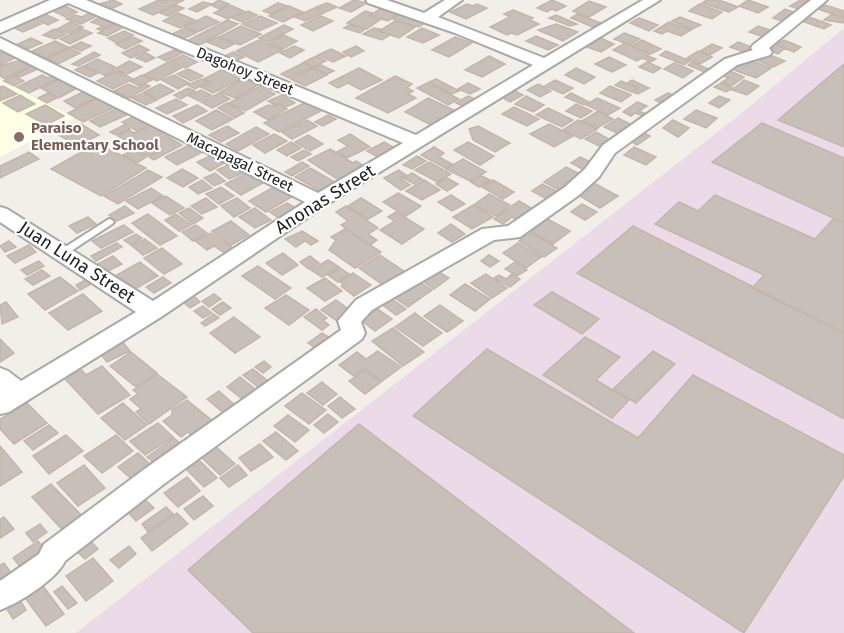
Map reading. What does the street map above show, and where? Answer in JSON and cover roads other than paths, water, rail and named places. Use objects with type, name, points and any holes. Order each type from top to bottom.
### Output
[{"type":"street","points":[[0,28],[62,0]]},
{"type":"street","name":"Dagohoy Street","points":[[73,0],[417,142]]},
{"type":"street","points":[[373,0],[544,64]]},
{"type":"street","points":[[426,18],[454,0]]},
{"type":"street","points":[[0,597],[50,563],[54,553],[155,476],[354,333],[349,321],[364,305],[489,234],[513,232],[544,212],[592,173],[609,149],[731,62],[764,52],[759,48],[820,0]]},
{"type":"street","name":"Anonas Street","points":[[9,399],[153,312],[319,201],[648,1]]},
{"type":"street","name":"Macapagal Street","points":[[0,43],[319,201]]},
{"type":"street","name":"Juan Luna Street","points":[[0,213],[153,312]]},
{"type":"street","points":[[0,377],[9,399]]},
{"type":"lane","points":[[62,253],[109,222]]},
{"type":"place","name":"Paraiso Elementary School","points":[[19,137]]}]
